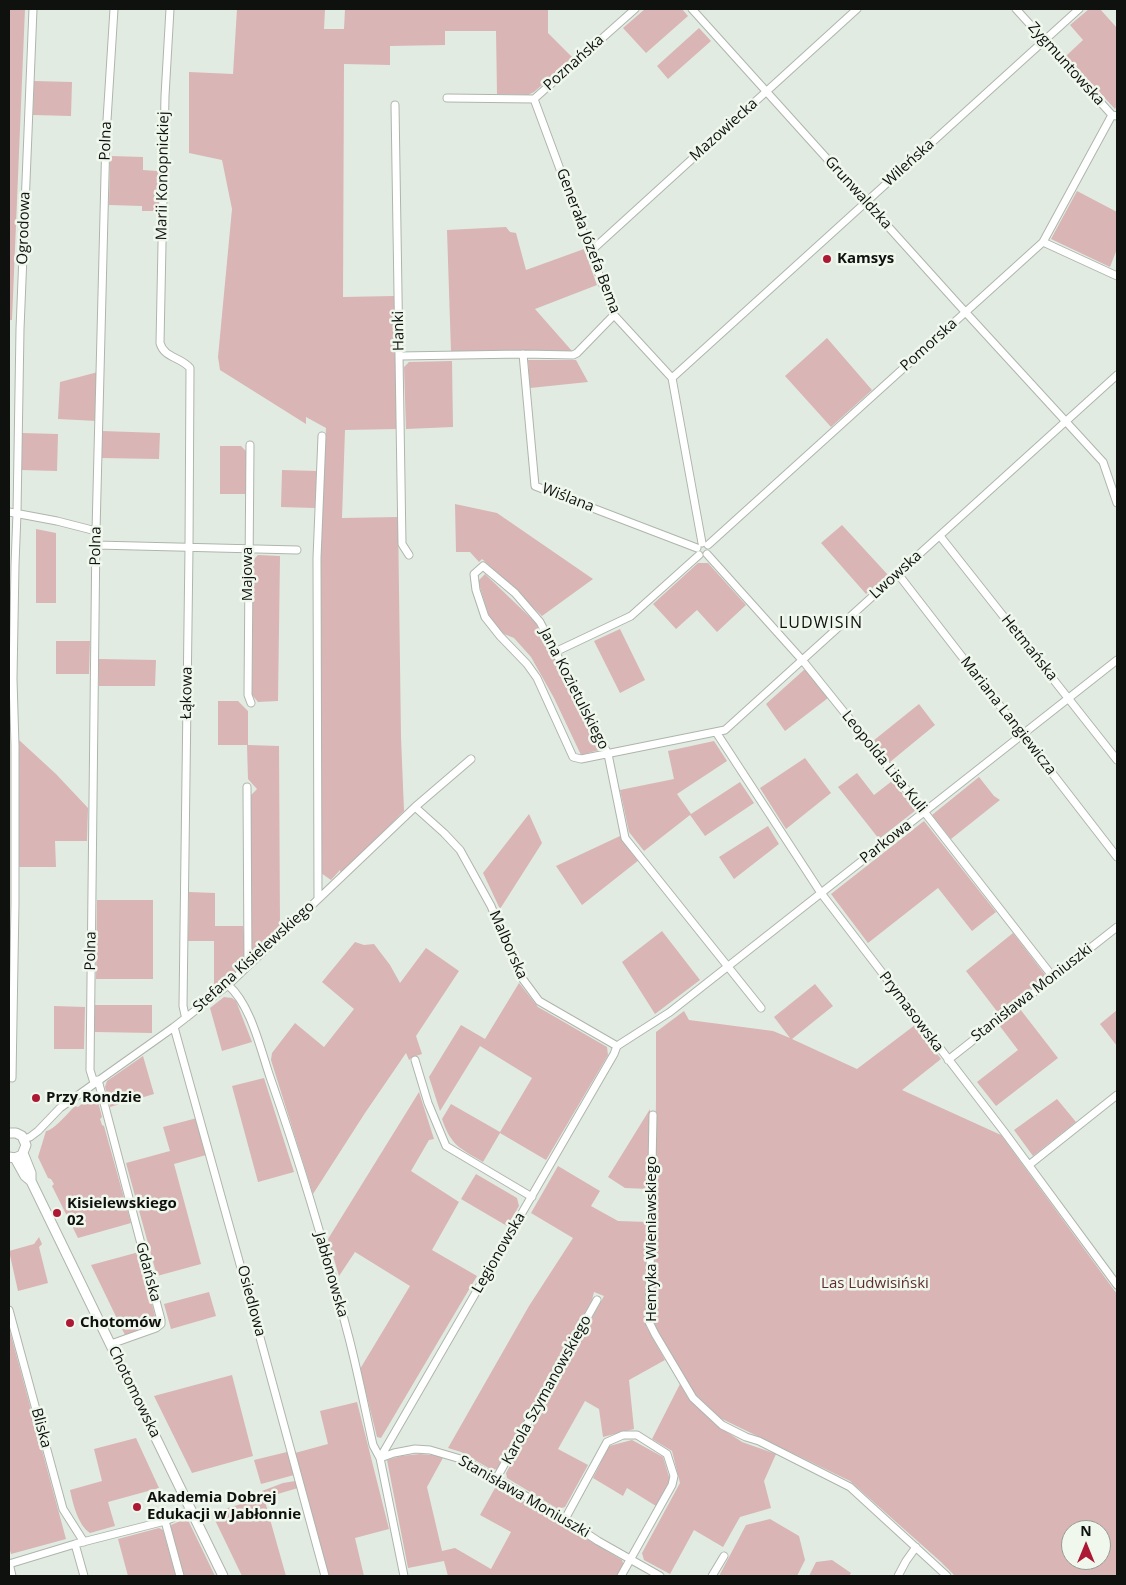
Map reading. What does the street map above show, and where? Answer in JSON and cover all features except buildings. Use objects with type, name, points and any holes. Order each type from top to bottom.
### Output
[{"type":"street","name":"Ogrodowa","points":[[12,1078],[15,565],[20,329],[33,9]]},
{"type":"street","name":"Polna","points":[[96,1082],[90,1070],[96,531],[106,136],[114,9]]},
{"type":"street","name":"Marii Konopnickiej","points":[[170,9],[165,106],[160,343],[165,353],[183,362],[190,368]]},
{"type":"street","name":"Poznańska","points":[[447,98],[534,99],[635,9]]},
{"type":"street","name":"Grunwaldzka","points":[[692,9],[1103,462],[1117,503]]},
{"type":"street","name":"Mazowiecka","points":[[591,251],[857,9]]},
{"type":"street","name":"Zygmuntowska","points":[[1016,9],[1115,115]]},
{"type":"street","name":"Wileńska","points":[[672,378],[1079,9]]},
{"type":"street","name":"Generała Józefa Bema","points":[[534,99],[614,315],[672,378]]},
{"type":"street","name":"Hanki","points":[[395,105],[402,544],[409,556]]},
{"type":"street","name":"Pomorska","points":[[555,652],[631,616],[1043,242],[1115,115]]},
{"type":"street","points":[[1043,242],[1117,276]]},
{"type":"street","points":[[400,356],[575,354],[614,315]]},
{"type":"street","name":"Wiślana","points":[[523,354],[535,486],[703,549]]},
{"type":"street","name":"Łąkowa","points":[[187,1017],[184,1015],[183,1006],[190,368]]},
{"type":"street","name":"Lwowska","points":[[572,756],[581,759],[725,730],[1117,375]]},
{"type":"street","points":[[672,378],[703,549]]},
{"type":"street","points":[[318,899],[317,558],[322,436]]},
{"type":"street","name":"Majowa","points":[[250,445],[248,695],[251,703]]},
{"type":"street","points":[[9,512],[96,531]]},
{"type":"street","name":"Hetmańska","points":[[940,536],[1117,760]]},
{"type":"street","points":[[96,545],[297,550]]},
{"type":"street","name":"Leopolda Lisa Kuli","points":[[703,549],[803,660],[1053,977]]},
{"type":"street","name":"Jana Kozietulskiego","points":[[572,756],[537,678],[486,617],[476,590],[474,577],[476,571],[483,566],[515,593],[540,622],[608,754],[625,838],[761,1008]]},
{"type":"street","name":"Mariana Langiewicza","points":[[898,574],[1117,857]]},
{"type":"street","name":"Parkowa","points":[[617,1046],[655,1023],[728,967],[1117,660]]},
{"type":"street","name":"Prymasowska","points":[[716,732],[821,894],[1029,1165],[1117,1285]]},
{"type":"street","name":"Stefana Kisielewskiego","points":[[24,1138],[30,1137],[60,1108],[174,1027],[228,985],[415,807],[471,759]]},
{"type":"street","points":[[247,786],[248,966]]},
{"type":"street","name":"Malborska","points":[[415,807],[460,850],[491,906],[519,974],[539,1001],[617,1046]]},
{"type":"street","name":"Stanisława Moniuszki","points":[[948,1060],[1117,927]]},
{"type":"street","name":"Jabłonowska","points":[[228,985],[241,1000],[252,1026],[278,1100],[326,1254],[349,1339],[373,1445],[380,1458],[404,1576]]},
{"type":"street","name":"Osiedlowa","points":[[174,1027],[325,1576]]},
{"type":"street","name":"Legionowska","points":[[380,1458],[617,1046]]},
{"type":"street","points":[[415,1060],[428,1103],[446,1146],[532,1196]]},
{"type":"street","name":"Gdańska","points":[[96,1082],[161,1320],[156,1328],[111,1344]]},
{"type":"street","points":[[1029,1165],[1117,1095]]},
{"type":"street","name":"Henryka Wieniawskiego","points":[[653,1115],[649,1322],[654,1334],[693,1398],[722,1424],[850,1487],[947,1576]]},
{"type":"street","points":[[10,1131],[24,1138],[26,1145],[16,1156]]},
{"type":"street","name":"Chotomowska","points":[[16,1156],[31,1174],[31,1181],[223,1576]]},
{"type":"street","name":"Karola Szymanowskiego","points":[[496,1479],[597,1300]]},
{"type":"street","name":"Bliska","points":[[9,1310],[63,1509],[84,1542]]},
{"type":"street","points":[[566,1519],[607,1442],[624,1435],[637,1435],[667,1454],[674,1476],[672,1485],[621,1576]]},
{"type":"street","name":"Stanisława Moniuszki","points":[[380,1458],[404,1451],[430,1450],[464,1460],[660,1576]]},
{"type":"street","points":[[12,1576],[9,1564],[75,1544],[165,1521],[191,1510]]},
{"type":"street","points":[[165,1521],[180,1576]]},
{"type":"street","points":[[75,1544],[84,1576]]},
{"type":"street","points":[[898,1576],[916,1547]]},
{"type":"street","points":[[712,1576],[724,1556]]},
{"type":"green space","points":[[9,9],[25,9],[12,320],[9,320]]},
{"type":"green space","points":[[237,9],[325,9],[324,29],[344,29],[345,9],[548,9],[548,33],[573,58],[528,95],[497,94],[496,31],[445,31],[445,45],[390,46],[390,65],[344,64],[343,297],[394,296],[397,429],[345,430],[342,518],[398,517],[404,811],[341,874],[340,870],[331,880],[321,873],[320,557],[326,428],[306,417],[306,424],[220,370],[218,357],[232,209],[222,160],[189,153],[189,72],[233,74]]},
{"type":"green space","points":[[645,9],[682,9],[688,16],[646,53],[623,28]]},
{"type":"green space","points":[[1089,9],[1100,9],[1117,28],[1117,105],[1115,109],[1066,56],[1083,40],[1070,25]]},
{"type":"green space","points":[[699,28],[711,41],[668,79],[657,66]]},
{"type":"green space","points":[[34,81],[72,82],[71,116],[33,115]]},
{"type":"green space","points":[[110,156],[143,157],[143,170],[157,171],[160,176],[160,211],[142,211],[142,206],[109,205]]},
{"type":"green space","points":[[1077,191],[1117,212],[1117,249],[1110,267],[1051,239]]},
{"type":"green space","points":[[506,227],[510,232],[516,233],[526,270],[584,249],[597,285],[535,309],[572,351],[451,352],[447,230]]},
{"type":"green space","points":[[827,338],[872,390],[831,427],[785,376]]},
{"type":"green space","points":[[528,360],[576,360],[588,382],[530,388]]},
{"type":"green space","points":[[452,361],[453,427],[406,429],[404,367],[409,362]]},
{"type":"green space","points":[[98,372],[97,421],[58,419],[60,382]]},
{"type":"green space","points":[[102,431],[160,433],[159,459],[101,458]]},
{"type":"green space","points":[[22,433],[58,434],[57,471],[21,470]]},
{"type":"green space","points":[[220,446],[241,446],[247,452],[247,494],[220,494]]},
{"type":"green space","points":[[282,470],[317,471],[315,508],[281,507]]},
{"type":"green space","points":[[455,504],[497,513],[593,579],[542,616],[482,559],[479,562],[470,552],[456,552]]},
{"type":"green space","points":[[842,525],[888,575],[866,594],[821,543]]},
{"type":"green space","points":[[36,529],[56,533],[56,603],[36,603]]},
{"type":"green space","points":[[258,555],[280,556],[278,701],[258,702],[252,695],[253,560]]},
{"type":"green space","points":[[698,563],[708,563],[746,605],[717,632],[697,610],[676,629],[653,604]]},
{"type":"green space","points":[[485,574],[535,622],[599,750],[581,755],[554,698],[531,657],[514,638],[504,634],[490,619],[478,581]]},
{"type":"green space","points":[[620,629],[645,680],[620,693],[594,641]]},
{"type":"green space","points":[[56,641],[90,641],[89,674],[56,674]]},
{"type":"green space","points":[[99,659],[156,660],[155,686],[99,686]]},
{"type":"green space","points":[[805,669],[828,698],[785,731],[766,704]]},
{"type":"green space","points":[[218,701],[238,701],[248,711],[248,745],[279,746],[280,929],[253,954],[250,953],[251,795],[257,789],[248,779],[247,745],[218,745]]},
{"type":"green space","points":[[919,704],[935,725],[890,762],[873,741]]},
{"type":"green space","points":[[19,740],[56,774],[88,808],[87,841],[55,841],[56,867],[19,867]]},
{"type":"green space","points":[[714,741],[727,761],[677,794],[691,814],[740,782],[754,803],[705,836],[690,815],[644,851],[629,832],[620,790],[674,779],[668,751]]},
{"type":"green space","points":[[805,758],[831,793],[786,829],[760,788]]},
{"type":"green space","points":[[857,773],[874,795],[892,781],[916,810],[879,839],[838,787]]},
{"type":"green space","points":[[979,777],[994,796],[1000,800],[951,839],[932,815]]},
{"type":"green space","points":[[529,814],[542,843],[500,909],[483,873]]},
{"type":"green space","points":[[924,821],[996,912],[972,931],[938,888],[868,943],[831,894]]},
{"type":"green space","points":[[768,826],[779,844],[734,879],[719,857]]},
{"type":"green space","points":[[620,836],[639,860],[582,905],[556,866]]},
{"type":"green space","points":[[189,892],[215,893],[215,926],[243,926],[245,951],[240,969],[214,990],[214,941],[188,941]]},
{"type":"green space","points":[[97,900],[153,900],[153,979],[96,979]]},
{"type":"green space","points":[[662,931],[700,980],[655,1014],[622,962]]},
{"type":"green space","points":[[1013,933],[1046,976],[999,1014],[966,971]]},
{"type":"green space","points":[[355,942],[364,945],[374,944],[390,965],[400,983],[426,948],[459,971],[416,1036],[422,1054],[409,1060],[406,1053],[313,1194],[271,1060],[272,1053],[295,1023],[324,1047],[354,1009],[322,982]]},
{"type":"green space","points":[[519,983],[538,1007],[607,1047],[608,1055],[546,1160],[500,1133],[483,1162],[453,1141],[442,1119],[451,1104],[500,1132],[532,1078],[480,1046],[440,1111],[429,1077],[461,1025],[485,1039]]},
{"type":"green space","name":"Las Ludwisiński","points":[[815,984],[833,1006],[792,1039],[857,1069],[915,1025],[941,1059],[902,1090],[1001,1135],[1117,1294],[1117,1576],[955,1576],[850,1481],[720,1418],[693,1392],[653,1324],[656,1032],[684,1011],[689,1020],[773,1031],[790,1038],[774,1017]]},
{"type":"green space","points":[[224,997],[232,998],[236,1001],[252,1042],[222,1051],[210,1008]]},
{"type":"green space","points":[[95,1005],[152,1005],[152,1033],[95,1032]]},
{"type":"green space","points":[[54,1006],[85,1007],[84,1049],[54,1049]]},
{"type":"green space","points":[[1020,1009],[1058,1058],[996,1106],[977,1082],[1018,1050],[999,1025]]},
{"type":"green space","points":[[1117,1010],[1117,1046],[1100,1024]]},
{"type":"green space","points":[[143,1056],[154,1094],[110,1107],[105,1087],[107,1081]]},
{"type":"green space","points":[[264,1078],[294,1172],[258,1182],[232,1086]]},
{"type":"green space","points":[[419,1092],[434,1139],[429,1140],[411,1171],[459,1202],[432,1250],[477,1276],[381,1438],[377,1437],[360,1369],[410,1286],[355,1252],[339,1276],[328,1239]]},
{"type":"green space","points":[[91,1093],[96,1094],[102,1117],[100,1119],[104,1126],[131,1223],[78,1238],[52,1186],[54,1184],[48,1178],[38,1157],[46,1131],[57,1124],[75,1106],[78,1107],[83,1103],[82,1100]]},
{"type":"green space","points":[[1057,1099],[1076,1122],[1033,1156],[1014,1130]]},
{"type":"green space","points":[[650,1109],[649,1189],[625,1188],[608,1177]]},
{"type":"green space","points":[[197,1118],[206,1155],[174,1164],[201,1264],[157,1276],[126,1163],[170,1151],[163,1127]]},
{"type":"green space","points":[[558,1166],[600,1191],[591,1206],[618,1221],[648,1222],[646,1326],[665,1360],[629,1380],[634,1429],[603,1437],[599,1409],[585,1401],[558,1449],[588,1465],[565,1507],[558,1509],[507,1478],[506,1473],[604,1296],[594,1292],[592,1300],[497,1469],[492,1470],[461,1452],[448,1448],[529,1306],[573,1238],[531,1213]]},
{"type":"green space","points":[[476,1174],[517,1198],[519,1206],[507,1226],[461,1199]]},
{"type":"green space","points":[[39,1237],[42,1244],[39,1247],[48,1283],[18,1291],[9,1251],[34,1244]]},
{"type":"green space","points":[[139,1252],[156,1320],[154,1326],[125,1335],[91,1265]]},
{"type":"green space","points":[[209,1292],[216,1316],[171,1329],[164,1304]]},
{"type":"green space","points":[[9,1328],[66,1539],[11,1554],[9,1547]]},
{"type":"green space","points":[[232,1375],[253,1456],[192,1473],[154,1396]]},
{"type":"green space","points":[[680,1384],[688,1398],[715,1424],[742,1442],[776,1454],[764,1481],[771,1508],[740,1517],[723,1547],[694,1530],[670,1574],[644,1560],[642,1553],[680,1483],[672,1451],[652,1439]]},
{"type":"green space","points":[[357,1402],[389,1529],[355,1538],[364,1576],[328,1576],[295,1453],[328,1444],[320,1411]]},
{"type":"green space","points":[[136,1438],[159,1488],[108,1502],[115,1526],[90,1533],[79,1520],[70,1490],[102,1481],[94,1449]]},
{"type":"green space","points":[[632,1440],[663,1457],[670,1480],[656,1506],[627,1488],[623,1496],[593,1478],[609,1446]]},
{"type":"green space","points":[[287,1452],[294,1475],[261,1484],[254,1460]]},
{"type":"green space","points":[[420,1454],[444,1456],[427,1487],[442,1551],[455,1548],[491,1569],[511,1532],[480,1515],[495,1488],[500,1487],[622,1560],[624,1566],[618,1576],[448,1576],[444,1561],[408,1568],[387,1460]]},
{"type":"green space","points":[[295,1481],[298,1488],[264,1498],[286,1576],[242,1576],[214,1518],[218,1511],[264,1497],[262,1491],[283,1483]]},
{"type":"green space","points":[[187,1518],[215,1576],[184,1576],[170,1528],[171,1525]]},
{"type":"green space","points":[[770,1519],[799,1536],[805,1560],[797,1576],[719,1576],[746,1525]]},
{"type":"green space","points":[[159,1528],[163,1530],[176,1576],[128,1576],[118,1539]]},
{"type":"green space","points":[[832,1560],[851,1573],[849,1576],[809,1576],[816,1562]]},
{"type":"place","name":"Kamsys","points":[[827,259]]},
{"type":"place","name":"Przy Rondzie","points":[[36,1098]]},
{"type":"place","name":"Kisielewskiego 02","points":[[57,1213]]},
{"type":"place","name":"Chotomów","points":[[70,1323]]},
{"type":"place","name":"Akademia Dobrej Edukacji w Jabłonnie","points":[[137,1507]]},
{"type":"district","name":"LUDWISIN","points":[[821,623]]}]
